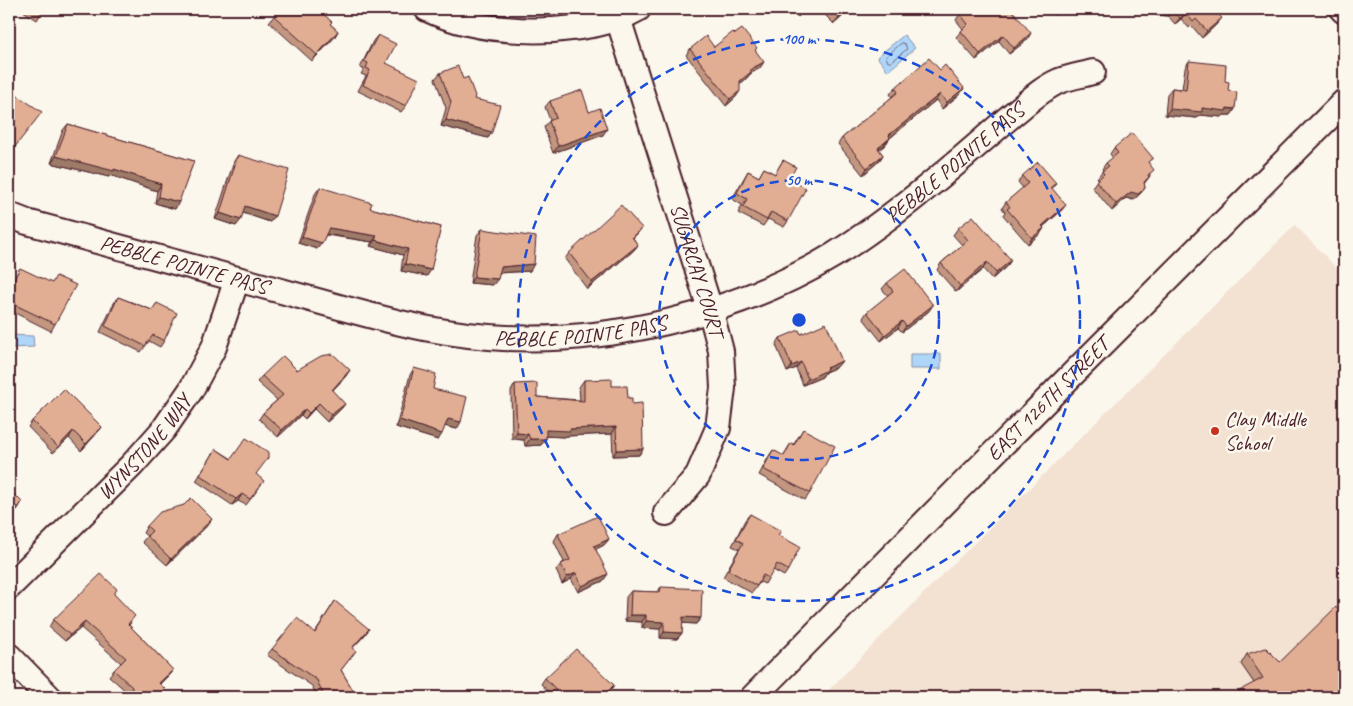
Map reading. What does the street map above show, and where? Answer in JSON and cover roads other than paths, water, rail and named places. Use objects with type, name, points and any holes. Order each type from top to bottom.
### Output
[{"type":"street","points":[[427,9],[441,15],[476,24],[510,29],[544,30],[574,27],[628,14]]},
{"type":"street","name":"SUGARCAY COURT","points":[[628,14],[721,352],[723,388],[718,428],[698,474],[666,513]]},
{"type":"street","name":"PEBBLE POINTE PASS","points":[[9,215],[27,222],[367,315],[442,331],[490,337],[562,338],[613,332],[657,324],[710,309],[742,299],[790,279],[834,255],[874,229],[930,185],[1036,95],[1059,81],[1093,72]]},
{"type":"street","name":"EAST 126TH STREET","points":[[753,697],[1344,102]]},
{"type":"street","name":"WYNSTONE WAY","points":[[9,587],[132,465],[164,429],[191,390],[214,347],[237,279]]},
{"type":"street","points":[[9,656],[48,697]]},
{"type":"water","points":[[904,35],[915,48],[888,71],[877,57]]},
{"type":"water","points":[[9,335],[33,336],[34,347],[9,348]]},
{"type":"water","points":[[910,354],[941,354],[941,369],[910,369]]},
{"type":"place","name":"Clay Middle School","points":[[1215,431]]}]
